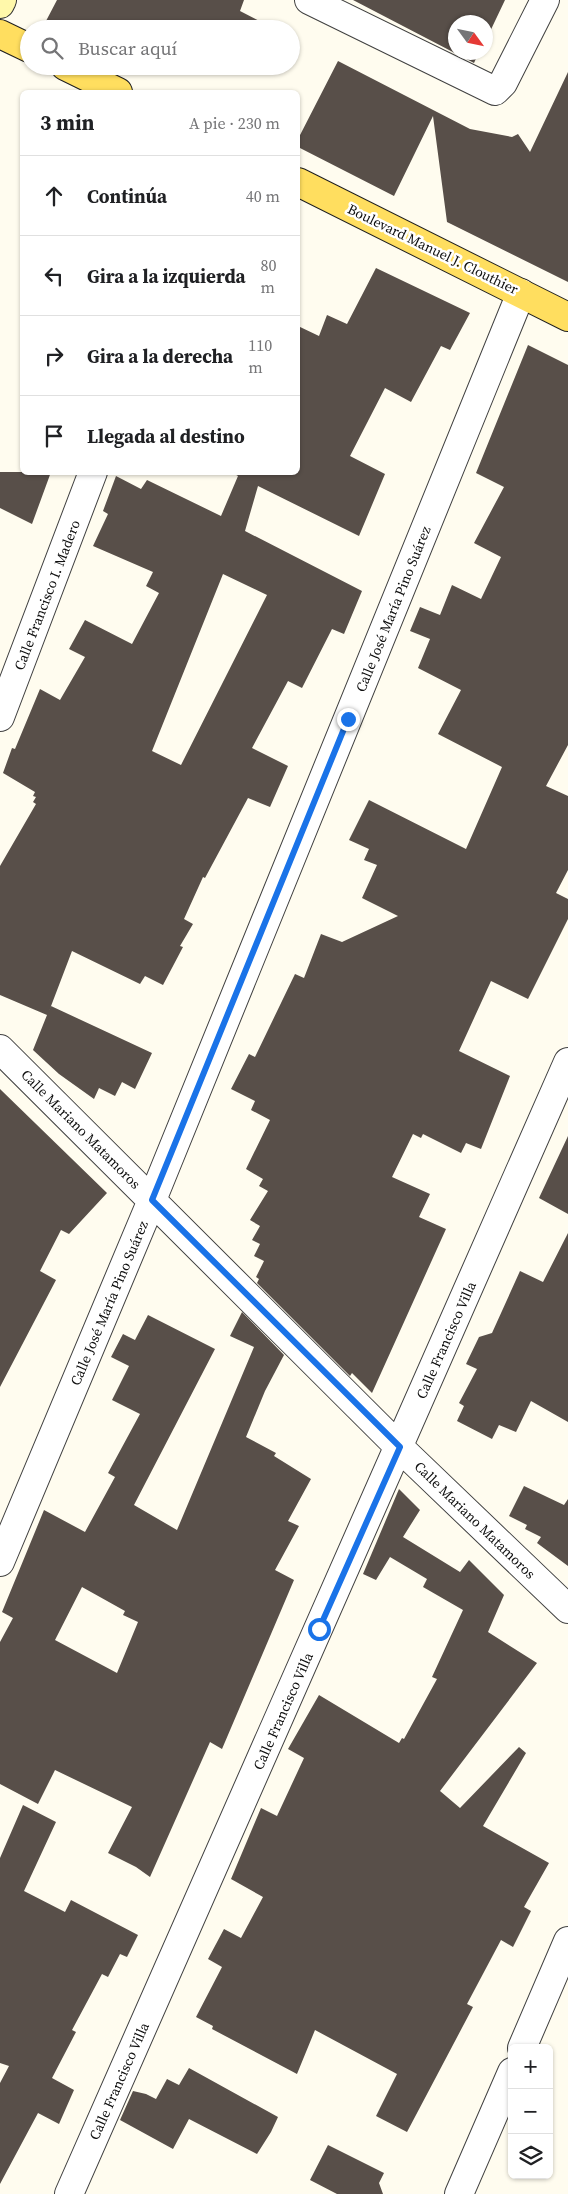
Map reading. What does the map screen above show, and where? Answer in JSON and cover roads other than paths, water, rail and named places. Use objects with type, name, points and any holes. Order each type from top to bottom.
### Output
[{"type":"main road","points":[[0,34],[20,44]]},
{"type":"main road","points":[[83,75],[114,90]]},
{"type":"main road","name":"Boulevard Manuel J. Clouthier","points":[[300,183],[568,316]]},
{"type":"street","points":[[0,4],[2,0]]},
{"type":"street","points":[[309,0],[495,91],[503,82],[545,0]]},
{"type":"street","name":"Calle José María Pino Suárez","points":[[0,1562],[152,1200],[521,293]]},
{"type":"street","name":"Calle Francisco I. Madero","points":[[0,717],[92,475]]},
{"type":"street","name":"Calle Mariano Matamoros","points":[[0,1049],[400,1447],[568,1609]]},
{"type":"street","name":"Calle Francisco Villa","points":[[69,2194],[400,1447],[568,1062]]},
{"type":"street","points":[[524,2044],[568,1941]]},
{"type":"street","points":[[459,2194],[508,2081]]}]
